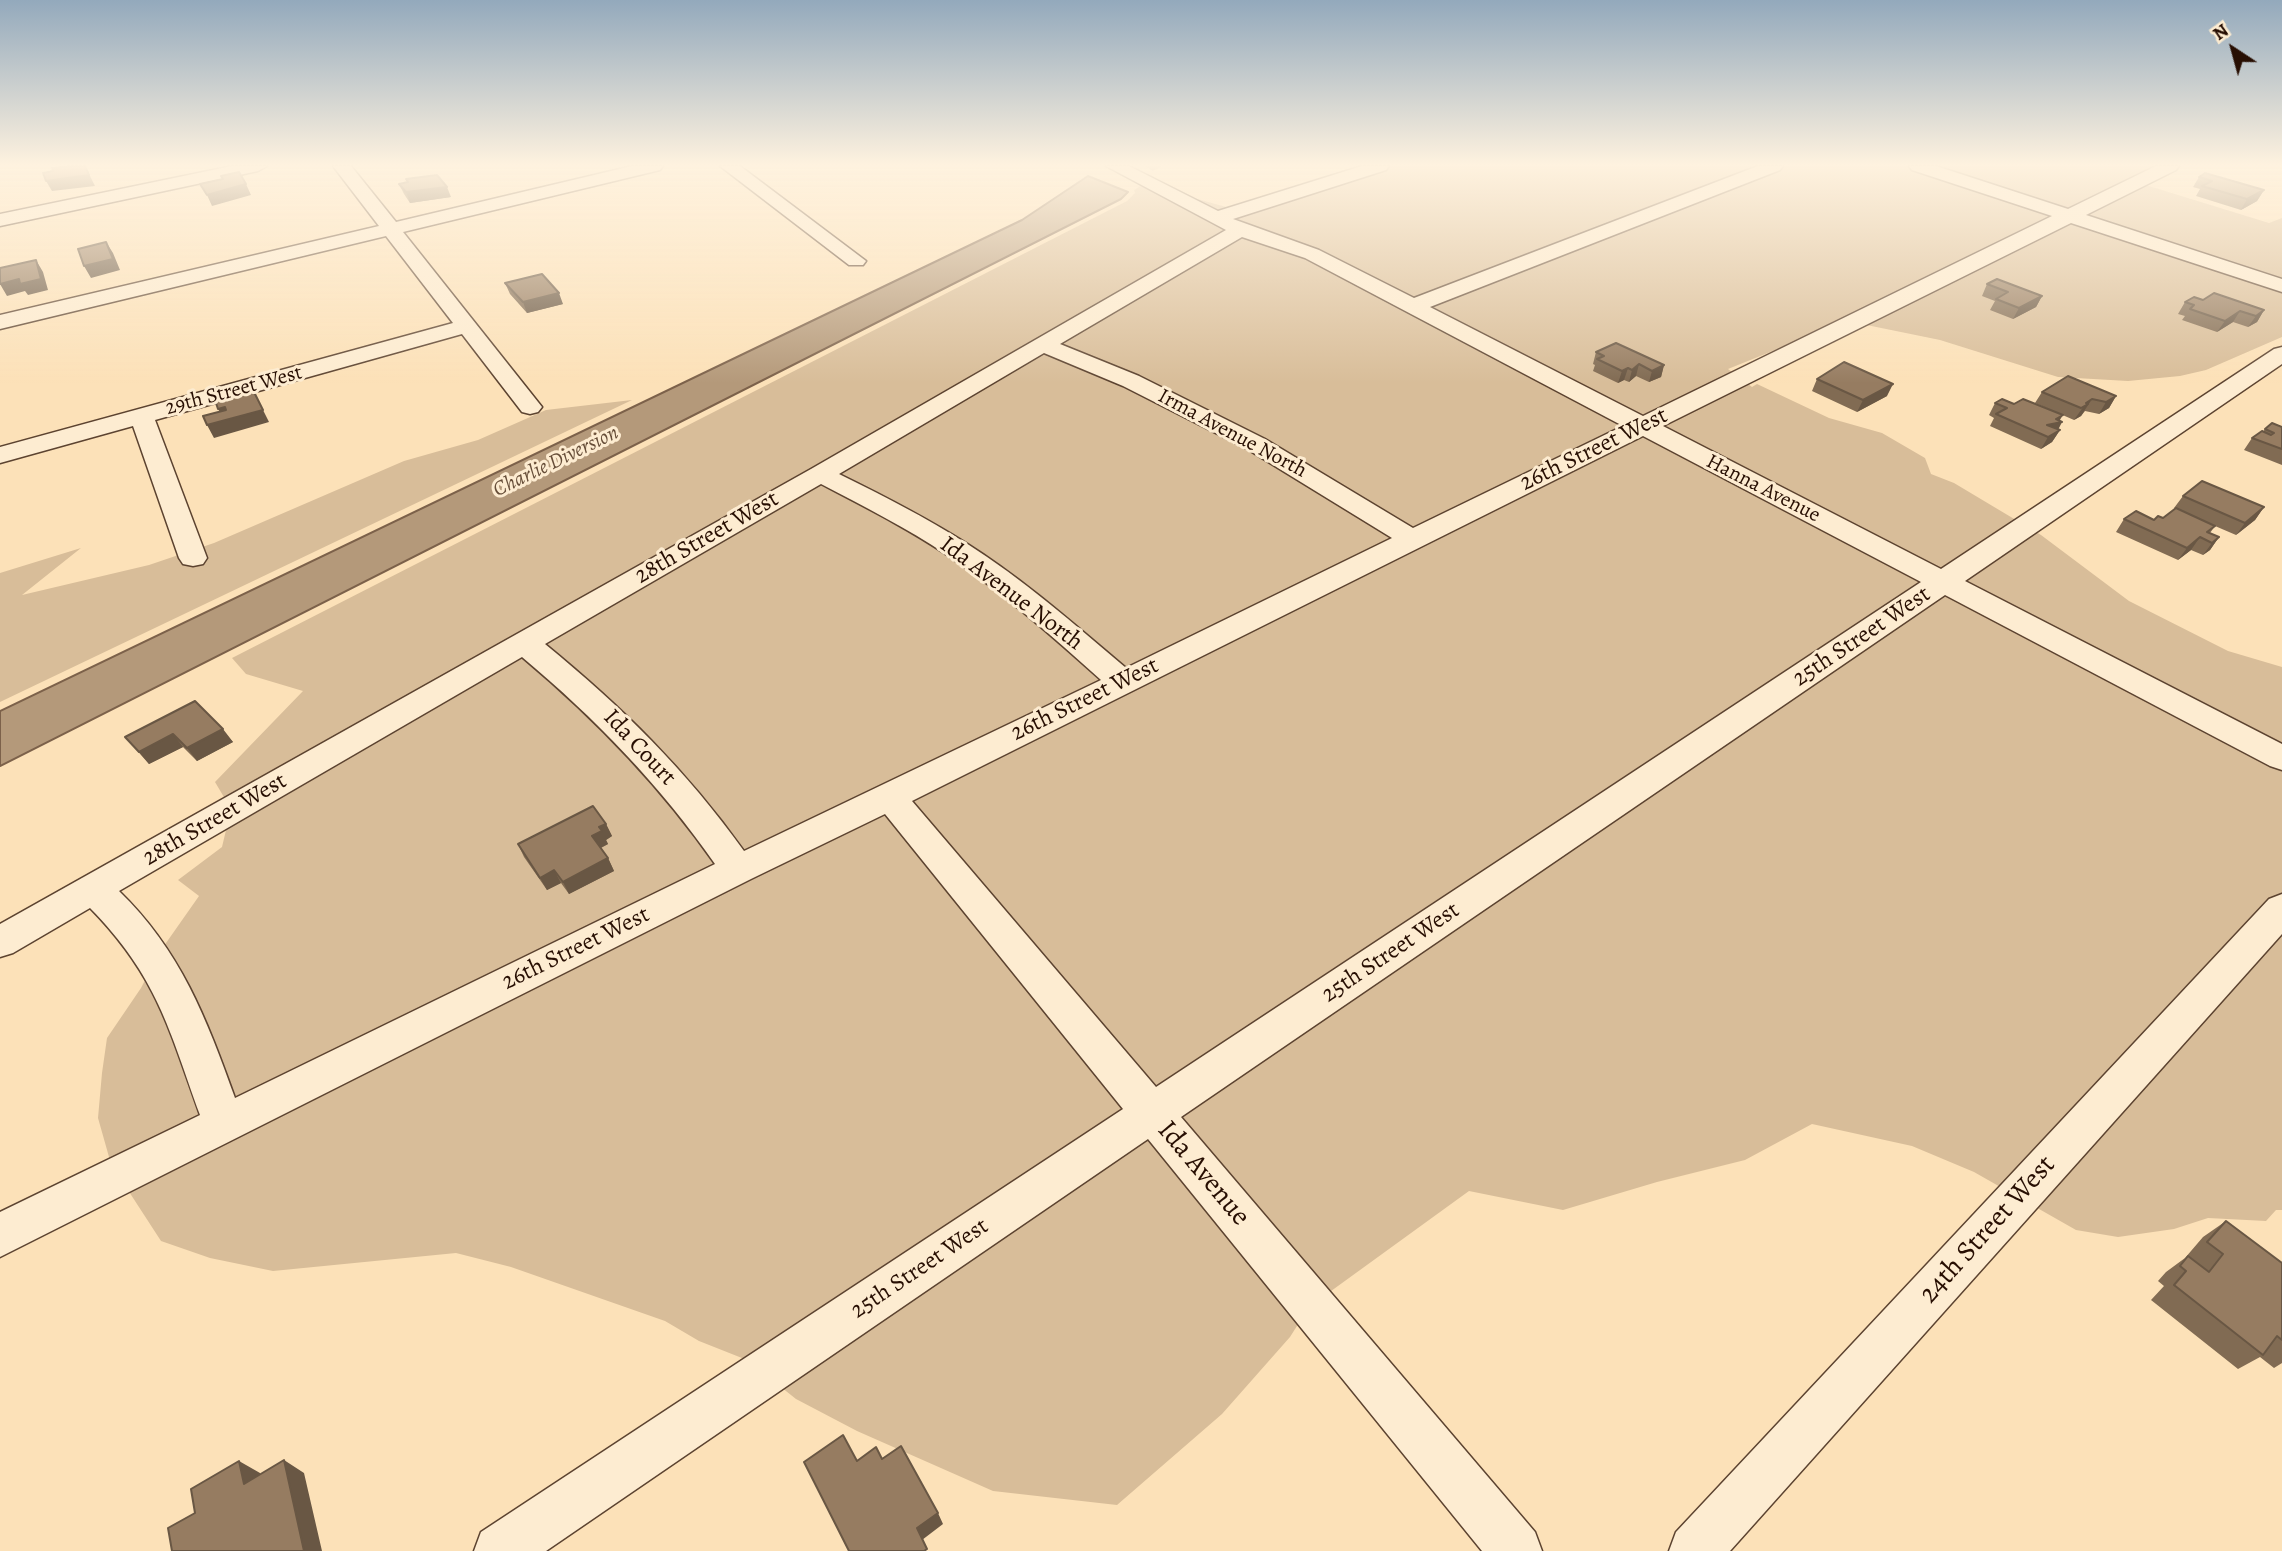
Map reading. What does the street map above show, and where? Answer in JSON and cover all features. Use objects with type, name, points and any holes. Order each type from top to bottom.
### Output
[{"type":"street","points":[[0,322],[352,238]]},
{"type":"street","points":[[398,238],[530,407]]},
{"type":"street","points":[[826,238],[856,261]]},
{"type":"street","name":"28th Street West","points":[[0,942],[1044,345],[1207,238]]},
{"type":"street","name":"Hanna Avenue","points":[[1270,238],[1303,250],[1413,306],[2282,758]]},
{"type":"street","points":[[1413,306],[1587,238]]},
{"type":"street","name":"26th Street West","points":[[0,1235],[738,869],[890,797],[2023,238]]},
{"type":"street","points":[[2136,238],[2282,286]]},
{"type":"street","name":"29th Street West","points":[[0,456],[468,326]]},
{"type":"street","name":"Irma Avenue North","points":[[1044,345],[1131,381],[1256,444],[1412,539]]},
{"type":"street","name":"25th Street West","points":[[500,1551],[2282,355]]},
{"type":"street","points":[[142,416],[193,558]]},
{"type":"street","name":"Ida Avenue North","points":[[820,474],[955,548],[1042,614],[1122,681]]},
{"type":"street","name":"Ida Court","points":[[524,643],[594,701],[639,744],[693,806],[738,869]]},
{"type":"street","name":"Ida Avenue","points":[[890,797],[1516,1551]]},
{"type":"street","points":[[93,889],[128,921],[156,960],[180,1007],[224,1123]]},
{"type":"street","name":"24th Street West","points":[[1695,1551],[2282,909]]},
{"type":"shaded area","points":[[1054,238],[2282,238],[2282,337],[2206,370],[2180,376],[2128,381],[2058,377],[1940,340],[1847,321],[1728,369],[1752,387],[1757,384],[1829,418],[1882,433],[1925,458],[1931,474],[1954,483],[2041,535],[2129,601],[2228,651],[2282,667],[2282,1210],[2276,1210],[2266,1221],[2208,1218],[2174,1229],[2118,1237],[2076,1230],[1974,1172],[1912,1146],[1812,1124],[1745,1160],[1563,1210],[1469,1191],[1309,1307],[1290,1337],[1222,1414],[1117,1505],[993,1491],[857,1431],[796,1399],[747,1360],[699,1341],[665,1321],[511,1267],[456,1253],[273,1271],[210,1258],[161,1241],[111,1164],[98,1118],[102,1073],[107,1038],[141,988],[159,953],[199,896],[178,880],[222,847],[231,809],[215,782],[303,691],[246,674],[232,658]]},
{"type":"shaded area","points":[[632,400],[0,702],[0,573],[81,548],[22,595],[149,565],[214,543],[404,461],[478,440],[546,410]]},
{"type":"water","name":"Charlie Diversion","points":[[984,238],[1043,238],[0,766],[0,711]]},
{"type":"building","points":[[106,242],[113,259],[84,266],[78,249]]},
{"type":"building","points":[[36,260],[41,279],[20,284],[19,279],[0,284],[0,268]]},
{"type":"building","points":[[542,274],[559,293],[523,302],[505,283]]},
{"type":"building","points":[[1997,279],[2042,296],[2019,308],[1996,299],[2008,292],[1987,284]]},
{"type":"building","points":[[2214,293],[2264,310],[2256,316],[2240,311],[2225,321],[2190,309],[2194,305],[2185,302],[2194,297],[2203,300]]},
{"type":"building","points":[[1616,343],[1664,365],[1652,371],[1639,364],[1632,370],[1628,368],[1622,371],[1597,359],[1604,356],[1596,352]]},
{"type":"building","points":[[1844,362],[1893,384],[1863,400],[1817,379]]},
{"type":"building","points":[[2068,376],[2116,396],[2106,402],[2092,399],[2081,408],[2042,392]]},
{"type":"building","points":[[253,390],[263,410],[207,425],[203,416],[226,410],[225,407],[218,409],[215,400]]},
{"type":"building","points":[[2002,399],[2014,404],[2023,399],[2063,415],[2056,419],[2062,422],[2047,425],[2060,430],[2048,437],[1996,414],[2007,408],[1995,403]]},
{"type":"building","points":[[2272,423],[2282,427],[2282,449],[2252,438],[2262,431],[2271,435],[2274,433],[2265,429]]},
{"type":"building","points":[[2202,481],[2264,507],[2245,523],[2183,496]]},
{"type":"building","points":[[2176,508],[2215,526],[2207,532],[2219,537],[2212,543],[2200,537],[2187,548],[2124,519],[2136,511],[2154,520],[2158,516],[2163,518]]},
{"type":"building","points":[[195,701],[223,729],[187,748],[173,734],[139,752],[125,737]]},
{"type":"building","points":[[593,806],[606,824],[599,827],[602,831],[592,836],[608,858],[563,882],[554,870],[540,878],[518,844]]},
{"type":"building","points":[[2226,1221],[2282,1263],[2282,1340],[2277,1336],[2263,1355],[2174,1285],[2186,1271],[2180,1266],[2188,1256],[2209,1272],[2223,1254],[2207,1242]]},
{"type":"building","points":[[843,1435],[857,1461],[876,1447],[882,1459],[901,1446],[938,1513],[917,1528],[927,1549],[849,1551],[804,1462]]},
{"type":"building","points":[[284,1460],[304,1551],[172,1551],[168,1528],[195,1513],[191,1489],[239,1461],[244,1484]]}]
